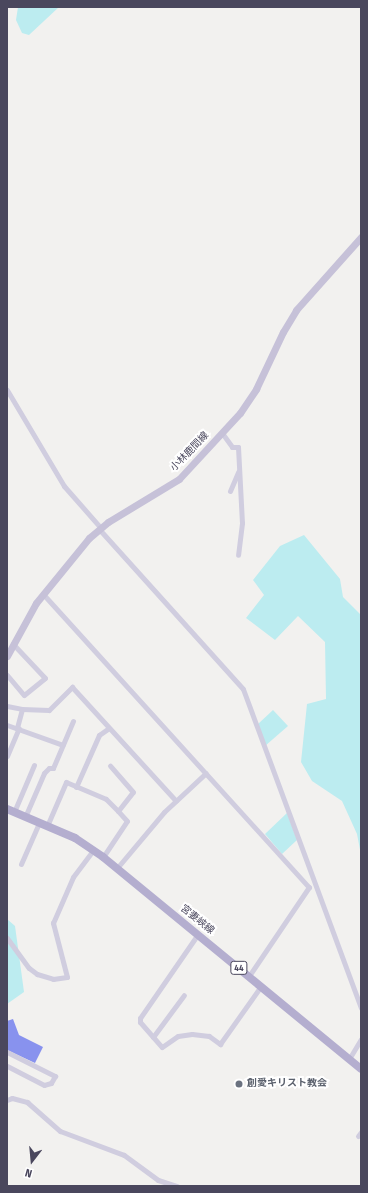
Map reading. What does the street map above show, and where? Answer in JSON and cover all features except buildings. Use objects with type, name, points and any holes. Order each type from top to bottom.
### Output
[{"type":"main road","name":"小林鹿間線","points":[[7,656],[43,594],[100,528],[179,479],[222,433],[251,397],[283,332],[296,310],[361,237]]},
{"type":"main road","name":"宮妻峡線","points":[[10,810],[43,824],[93,850],[103,857],[361,1069]]},
{"type":"street","points":[[7,390],[64,486],[243,689],[361,1008]]},
{"type":"street","points":[[222,433],[232,447],[238,447],[242,523],[238,555]]},
{"type":"street","points":[[230,491],[239,471]]},
{"type":"street","points":[[43,594],[309,887]]},
{"type":"street","points":[[7,675],[24,695],[45,678],[13,644]]},
{"type":"street","points":[[7,706],[49,710],[72,687],[176,801]]},
{"type":"street","points":[[7,756],[18,728],[22,708]]},
{"type":"street","points":[[26,817],[44,773],[48,768],[53,768],[73,721]]},
{"type":"street","points":[[7,725],[63,745]]},
{"type":"street","points":[[76,787],[99,735],[109,728]]},
{"type":"street","points":[[10,810],[34,765]]},
{"type":"street","points":[[110,766],[133,792],[118,811]]},
{"type":"street","points":[[117,868],[176,801],[206,773]]},
{"type":"street","points":[[21,864],[66,782],[106,799],[127,821],[103,857]]},
{"type":"street","points":[[7,938],[29,968],[37,974],[53,979],[67,977],[53,923],[73,876],[93,850]]},
{"type":"street","points":[[249,976],[314,880]]},
{"type":"street","points":[[198,934],[140,1018],[140,1022],[162,1047],[178,1036],[192,1034],[209,1036],[220,1044],[261,986]]},
{"type":"street","points":[[153,1038],[184,995]]},
{"type":"street","points":[[349,1059],[361,1039]]},
{"type":"street","points":[[7,1052],[55,1076],[51,1083],[44,1085],[7,1066]]},
{"type":"street","points":[[7,1100],[12,1098],[27,1102],[60,1131],[124,1155],[158,1180],[177,1186]]},
{"type":"shaded area","points":[[18,7],[59,7],[29,35],[22,33],[16,20]]},
{"type":"shaded area","points":[[304,535],[340,579],[343,597],[361,615],[361,855],[357,834],[342,801],[312,781],[301,762],[307,704],[326,699],[325,642],[298,616],[275,640],[246,618],[264,595],[253,580],[280,546]]},
{"type":"shaded area","points":[[273,710],[288,726],[265,746],[257,725]]},
{"type":"shaded area","points":[[287,813],[297,840],[282,854],[265,834]]},
{"type":"shaded area","points":[[7,919],[15,926],[24,992],[7,1004]]},
{"type":"water","points":[[13,1019],[19,1035],[43,1047],[35,1063],[7,1050],[7,1021]]},
{"type":"place","name":"創愛キリスト教会","points":[[239,1084]]}]
